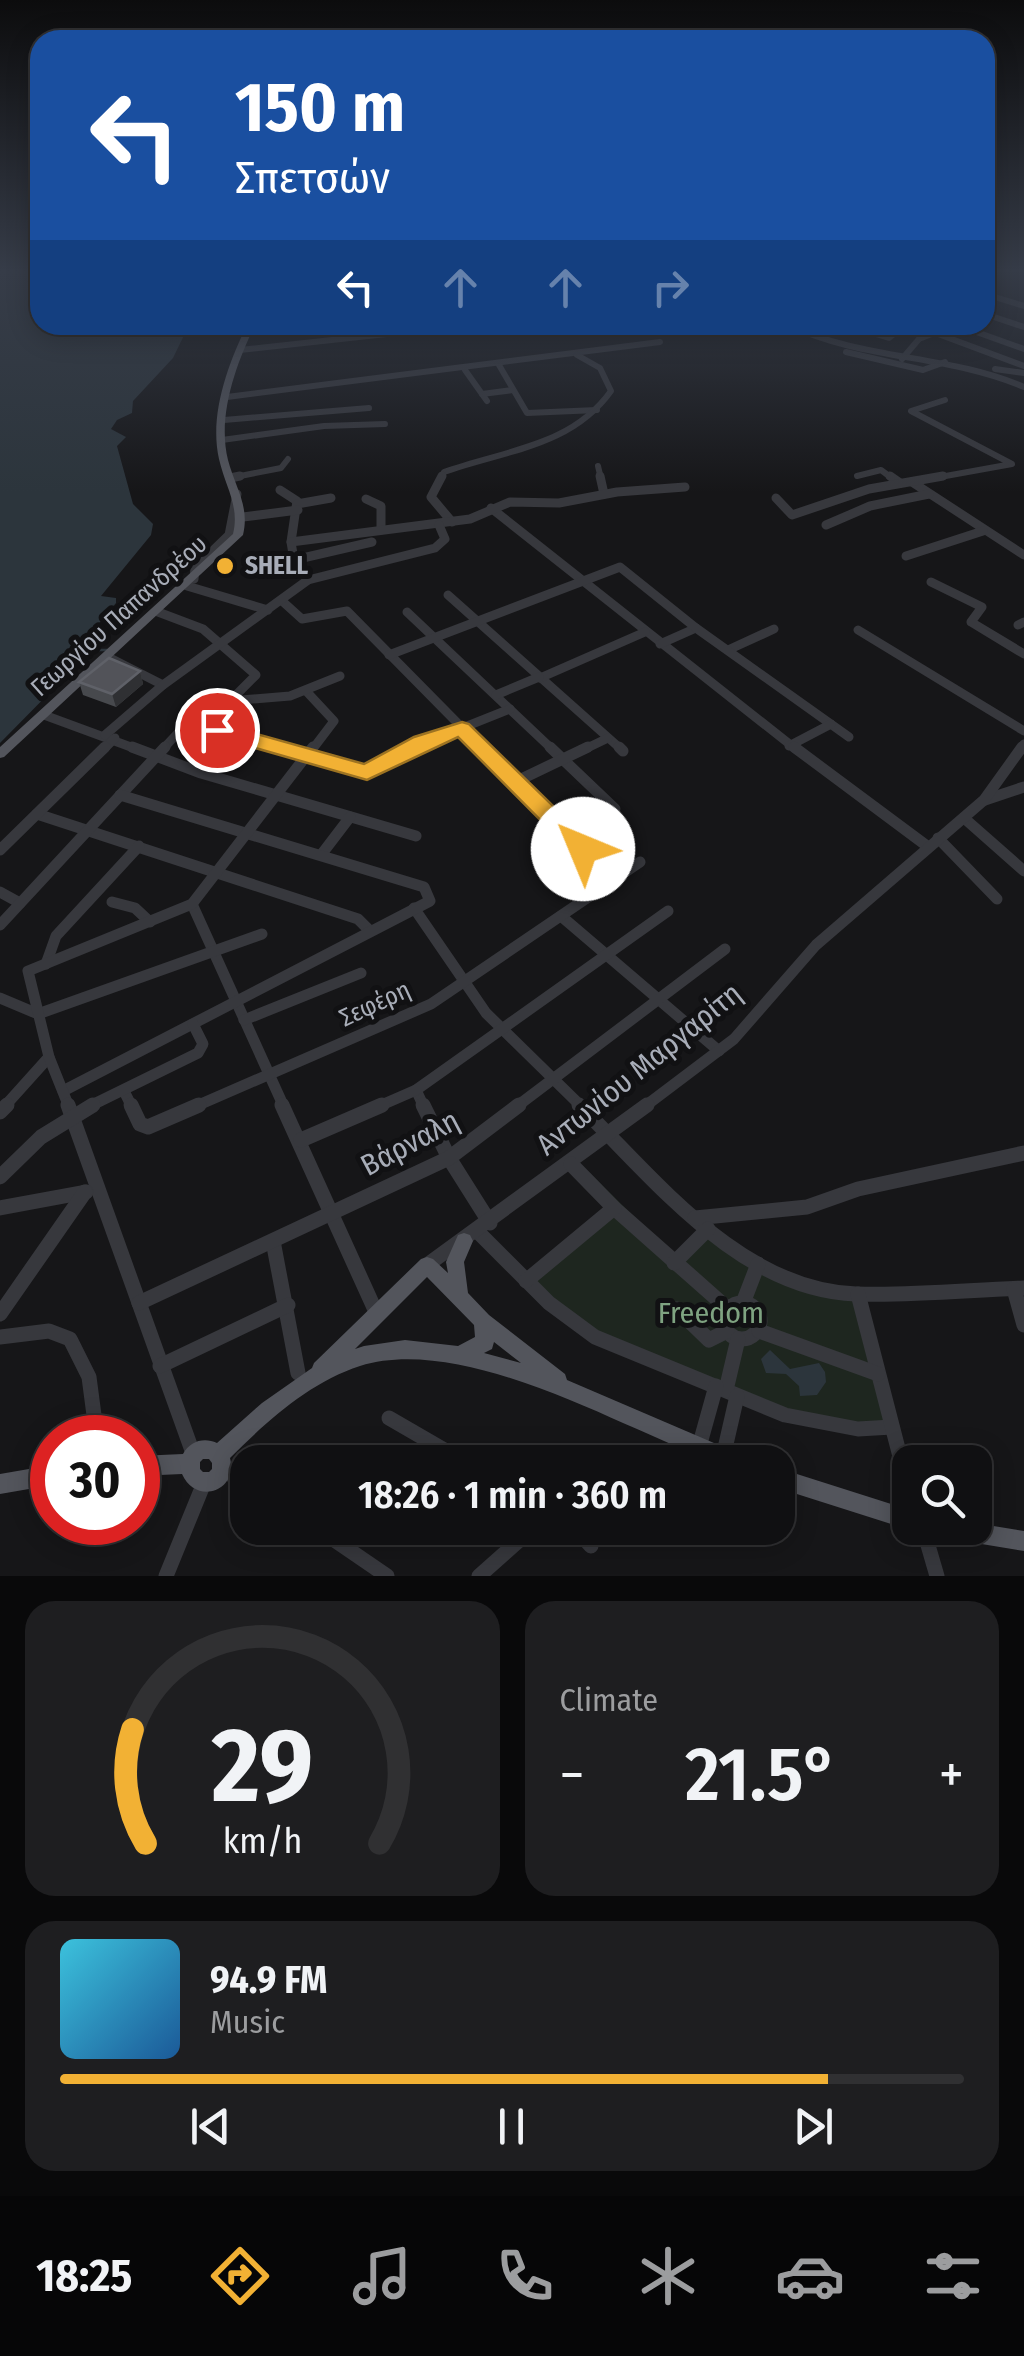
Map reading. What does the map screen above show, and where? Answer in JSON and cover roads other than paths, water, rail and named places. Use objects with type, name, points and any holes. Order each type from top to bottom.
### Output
[{"type":"main road","points":[[243,345],[228,397],[222,440],[243,516]]},
{"type":"main road","name":"Γεωργίου Παπανδρέου","points":[[0,754],[232,542],[243,516]]},
{"type":"main road","points":[[459,1295],[454,1262],[477,1232]]},
{"type":"main road","points":[[427,1264],[484,1321],[576,1394]]},
{"type":"main road","name":"Αντωνίου Μαργαρίτη","points":[[306,1376],[353,1338],[427,1264]]},
{"type":"main road","points":[[461,1355],[485,1342],[484,1321]]},
{"type":"main road","points":[[353,1338],[358,1350],[366,1354]]},
{"type":"main road","points":[[192,1460],[191,1476],[204,1483],[250,1424],[306,1376],[366,1354],[422,1349],[461,1355],[576,1394],[691,1445]]},
{"type":"main road","points":[[160,1464],[192,1460],[208,1449],[221,1462]]},
{"type":"main road","points":[[0,1484],[30,1479]]},
{"type":"main road","points":[[795,1483],[892,1514]]},
{"type":"main road","points":[[992,1536],[1024,1542]]},
{"type":"street","points":[[239,353],[308,345]]},
{"type":"street","points":[[228,397],[500,366],[644,345]]},
{"type":"street","points":[[828,345],[923,370],[946,360],[961,345]]},
{"type":"street","points":[[853,345],[987,369],[1024,387]]},
{"type":"street","points":[[898,363],[913,345]]},
{"type":"street","points":[[963,345],[1024,368]]},
{"type":"street","points":[[239,353],[261,353]]},
{"type":"street","points":[[452,522],[432,497],[444,472],[519,452],[586,420],[597,410],[611,390],[600,368],[576,355]]},
{"type":"street","points":[[500,366],[525,412],[597,410]]},
{"type":"street","points":[[987,369],[1024,368]]},
{"type":"street","points":[[465,370],[484,397],[513,390]]},
{"type":"street","points":[[946,400],[911,410],[1012,464]]},
{"type":"street","points":[[224,420],[368,408]]},
{"type":"street","points":[[222,440],[314,427],[385,424]]},
{"type":"street","points":[[230,478],[281,468],[288,459]]},
{"type":"street","points":[[876,484],[1024,464]]},
{"type":"street","points":[[598,466],[604,494]]},
{"type":"street","points":[[857,476],[882,470],[900,483]]},
{"type":"street","points":[[912,482],[1024,555]]},
{"type":"street","points":[[776,498],[792,516],[852,494],[900,483]]},
{"type":"street","points":[[291,542],[439,525],[470,519],[510,502],[565,503],[604,494],[684,487]]},
{"type":"street","points":[[280,490],[287,490],[298,507],[291,542],[294,560],[308,580]]},
{"type":"street","points":[[562,492],[565,503]]},
{"type":"street","points":[[236,494],[229,535],[195,568],[190,582],[268,610]]},
{"type":"street","points":[[826,525],[870,506],[929,494]]},
{"type":"street","points":[[243,516],[332,498]]},
{"type":"street","points":[[366,499],[381,506],[381,530]]},
{"type":"street","points":[[491,508],[790,746],[932,842],[998,899]]},
{"type":"street","points":[[0,850],[163,685],[308,580],[438,547],[445,539],[439,525]]},
{"type":"street","points":[[906,556],[984,531]]},
{"type":"street","points":[[294,560],[372,542]]},
{"type":"street","points":[[340,550],[355,568]]},
{"type":"street","points":[[389,654],[620,567],[696,628],[849,737]]},
{"type":"street","points":[[932,582],[955,590],[982,607],[971,622],[1024,654]]},
{"type":"street","points":[[448,595],[623,752]]},
{"type":"street","points":[[281,600],[302,619],[346,611],[562,829]]},
{"type":"street","points":[[158,612],[187,621],[223,642],[256,675],[233,698]]},
{"type":"street","points":[[408,612],[615,809]]},
{"type":"street","points":[[660,644],[696,628]]},
{"type":"street","points":[[728,650],[774,629]]},
{"type":"street","points":[[858,630],[1024,731]]},
{"type":"street","points":[[496,695],[645,632]]},
{"type":"street","points":[[108,657],[163,685]]},
{"type":"street","points":[[0,925],[206,702],[233,698],[257,702],[308,692],[340,676]]},
{"type":"street","points":[[192,1460],[102,1189],[49,1056],[28,971],[192,904],[334,721],[308,692]]},
{"type":"street","points":[[187,721],[367,772],[422,742],[510,709]]},
{"type":"street","points":[[44,715],[110,736],[155,756],[416,836]]},
{"type":"street","points":[[790,746],[831,724]]},
{"type":"street","points":[[515,782],[608,738]]},
{"type":"street","name":"Αντωνίου Μαργαρίτη","points":[[427,1264],[570,1164],[756,1018],[816,945],[984,800],[1024,744]]},
{"type":"street","points":[[984,800],[1022,791]]},
{"type":"street","points":[[63,1091],[430,901],[429,891],[120,794]]},
{"type":"street","points":[[36,814],[358,919],[370,931]]},
{"type":"street","points":[[321,855],[350,817]]},
{"type":"street","points":[[964,818],[1024,871]]},
{"type":"street","points":[[46,964],[56,936],[138,846]]},
{"type":"street","name":"Σεφέρη","points":[[124,1091],[139,1122],[147,1127],[402,1018],[464,982],[640,862]]},
{"type":"street","points":[[0,892],[20,903]]},
{"type":"street","points":[[112,902],[134,908],[150,922]]},
{"type":"street","points":[[192,904],[376,1312]]},
{"type":"street","points":[[414,908],[464,982],[502,1027],[702,1224],[758,1264],[805,1284],[858,1294],[1019,1288],[1024,1325]]},
{"type":"street","points":[[300,1140],[416,1090],[668,911]]},
{"type":"street","points":[[561,916],[719,1050]]},
{"type":"street","points":[[0,998],[38,1014],[262,934]]},
{"type":"street","name":"Βάρναλη","points":[[140,1303],[449,1158],[725,949]]},
{"type":"street","points":[[244,1020],[362,973]]},
{"type":"street","points":[[3,1168],[18,1152],[73,1118],[200,1052],[203,1044],[193,1024]]},
{"type":"street","points":[[0,1112],[6,1096],[49,1056]]},
{"type":"street","points":[[416,1090],[449,1158],[477,1232],[526,1281],[595,1337],[726,1391],[819,1423],[858,1429],[892,1426]]},
{"type":"street","points":[[674,1263],[702,1224],[808,1207],[858,1188],[1024,1154]]},
{"type":"street","points":[[570,1164],[638,1234],[674,1263],[735,1306],[758,1314],[759,1330],[750,1339],[732,1335],[709,1340],[677,1309]]},
{"type":"street","points":[[0,1208],[102,1189]]},
{"type":"street","points":[[1,1309],[85,1192]]},
{"type":"street","points":[[526,1281],[614,1208]]},
{"type":"street","points":[[272,1241],[306,1376]]},
{"type":"street","points":[[728,1445],[726,1391],[732,1335],[723,1318],[735,1306],[758,1264]]},
{"type":"street","points":[[858,1294],[897,1445]]},
{"type":"street","points":[[160,1366],[288,1305]]},
{"type":"street","points":[[759,1330],[878,1374]]},
{"type":"street","points":[[0,1337],[61,1332],[70,1339],[89,1376],[93,1415]]},
{"type":"street","points":[[699,1445],[726,1391]]},
{"type":"street","points":[[389,1418],[436,1445]]},
{"type":"street","points":[[221,1462],[230,1469]]},
{"type":"street","points":[[166,1576],[204,1483]]},
{"type":"street","points":[[341,1545],[386,1576]]},
{"type":"street","points":[[478,1576],[514,1545]]},
{"type":"street","points":[[928,1545],[937,1576]]},
{"type":"waterway","points":[[80,650],[107,650]]},
{"type":"place","name":"SHELL","points":[[225,566]]},
{"type":"park label","name":"Freedom","points":[[711,1313]]}]
